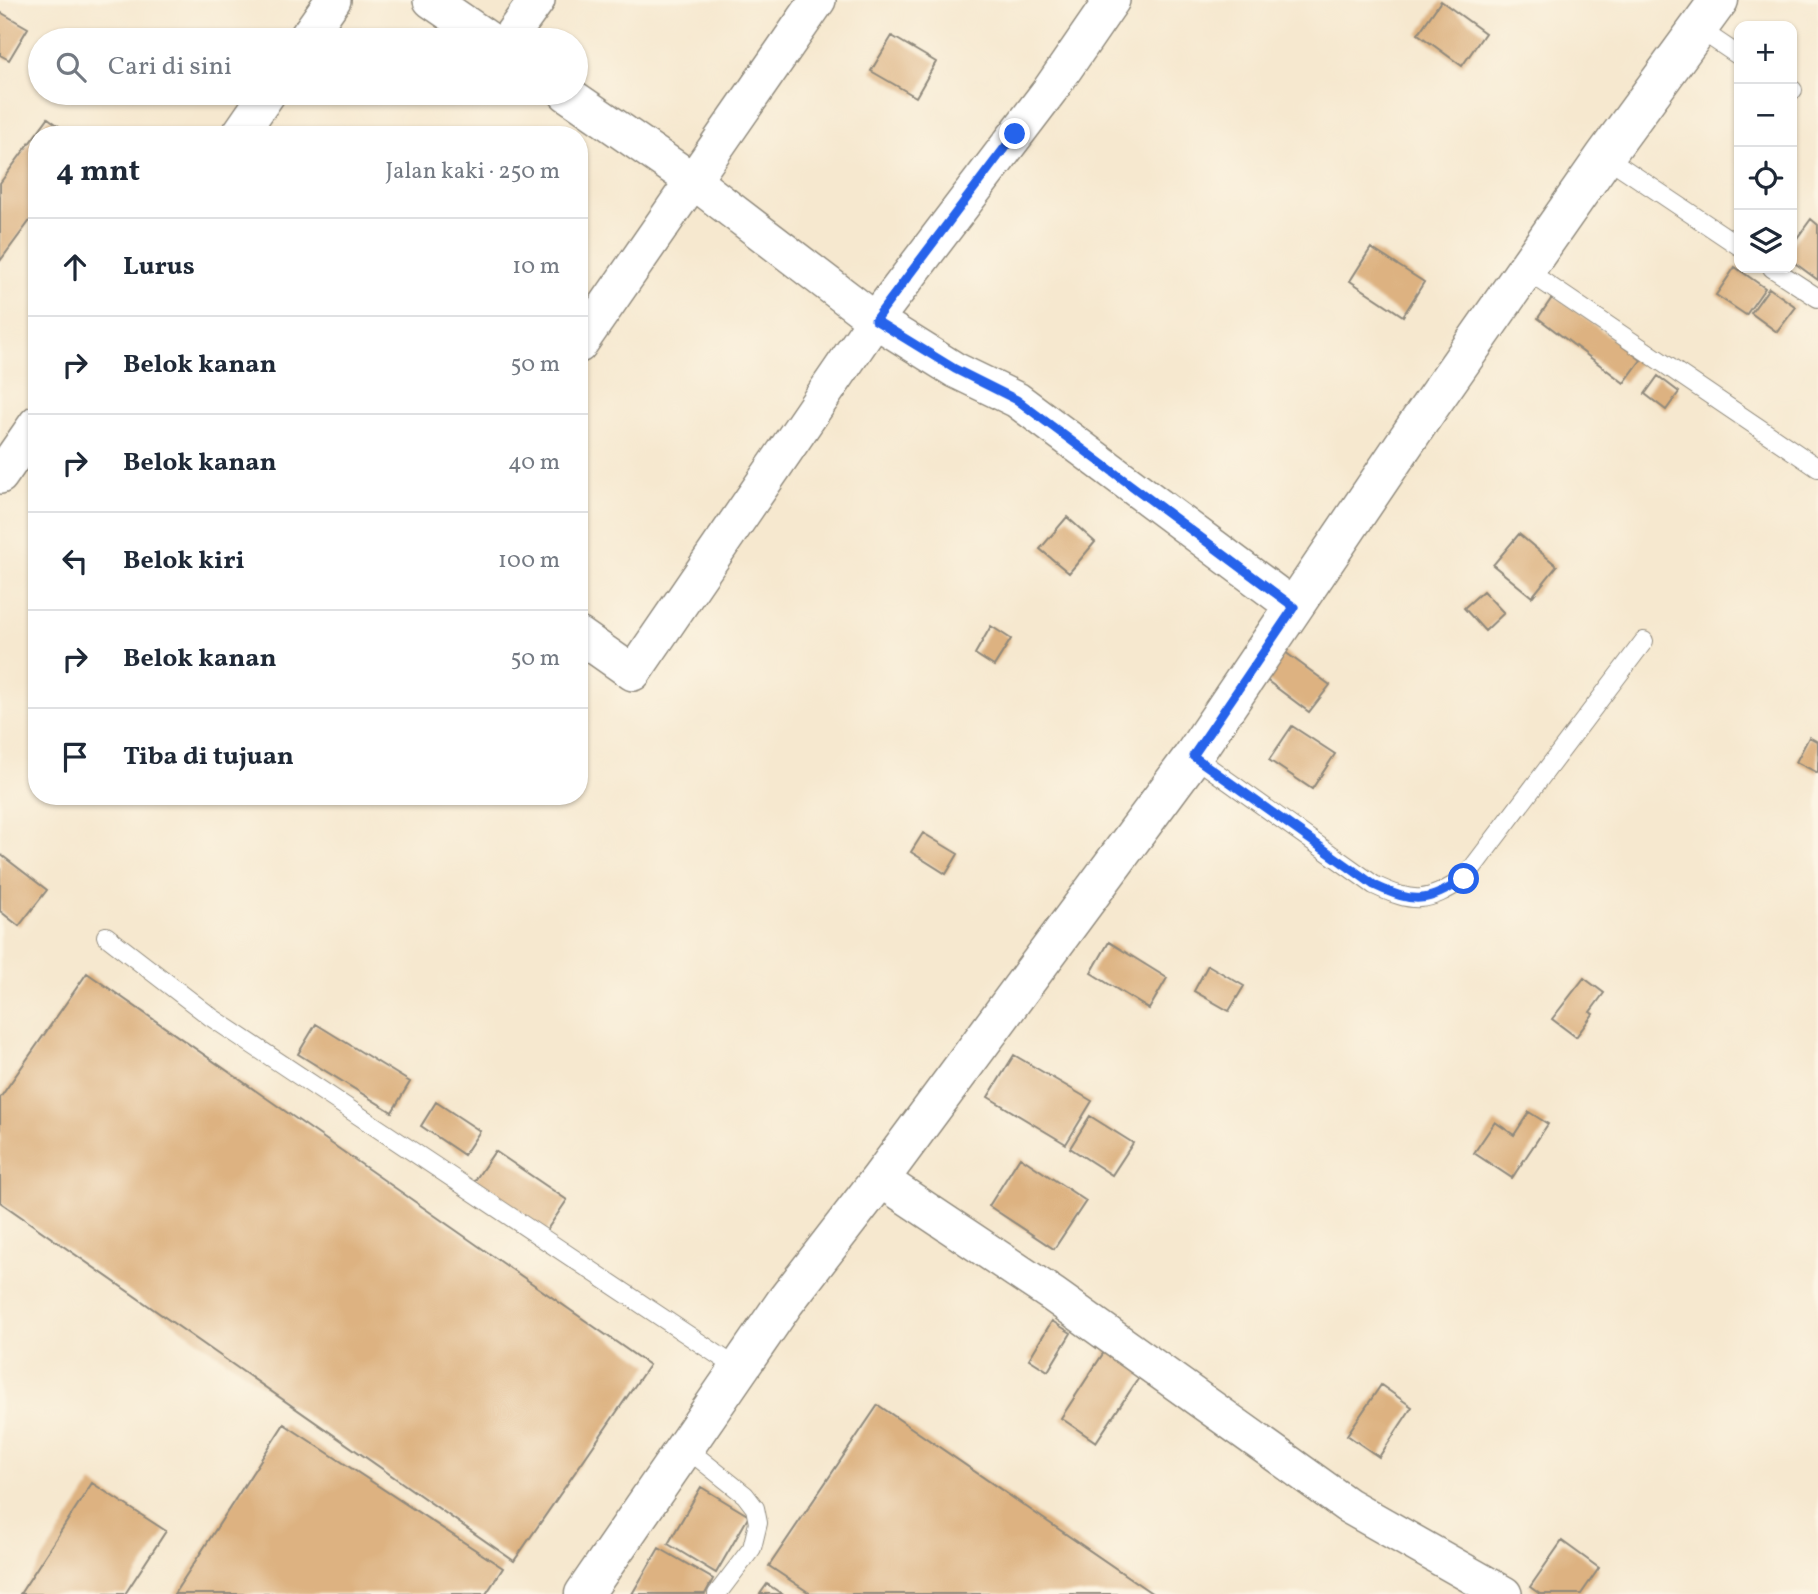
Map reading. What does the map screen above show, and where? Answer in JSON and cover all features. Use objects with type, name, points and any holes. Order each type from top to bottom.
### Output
[{"type":"street","points":[[313,28],[333,0]]},
{"type":"street","points":[[431,0],[472,28]]},
{"type":"street","points":[[517,28],[537,0]]},
{"type":"street","points":[[588,332],[818,0]]},
{"type":"street","points":[[588,641],[633,673],[875,320],[1050,90],[1112,0]]},
{"type":"street","points":[[584,1594],[758,1342],[1193,756],[1419,422],[1605,156],[1709,15]]},
{"type":"street","points":[[245,126],[260,105]]},
{"type":"street","points":[[583,105],[692,180],[875,320],[955,369],[1017,400],[1294,607]]},
{"type":"street","points":[[0,476],[28,436]]},
{"type":"street","points":[[880,1178],[1052,1294],[1347,1505],[1504,1594]]},
{"type":"lane","points":[[1709,15],[1734,49]]},
{"type":"lane","points":[[1605,156],[1734,243]]},
{"type":"lane","points":[[1526,270],[1818,468]]},
{"type":"lane","points":[[1780,273],[1818,298]]},
{"type":"lane","points":[[1193,756],[1374,885],[1401,898],[1416,899],[1441,894],[1464,879],[1644,641]]},
{"type":"lane","points":[[106,936],[211,1017],[669,1320],[758,1342]]},
{"type":"lane","points":[[686,1448],[745,1495],[755,1508],[758,1523],[752,1548],[717,1594]]},
{"type":"building","points":[[1441,1],[1485,33],[1462,66],[1418,34]]},
{"type":"building","points":[[0,12],[28,28],[9,60],[0,55]]},
{"type":"building","points":[[892,36],[936,62],[916,97],[871,71]]},
{"type":"building","points":[[48,118],[59,126],[42,126]]},
{"type":"building","points":[[28,145],[28,223],[0,261],[0,183]]},
{"type":"building","points":[[1811,219],[1818,225],[1818,280],[1797,265],[1797,238]]},
{"type":"building","points":[[1371,248],[1424,282],[1403,316],[1350,281]]},
{"type":"building","points":[[1734,268],[1734,273],[1744,273],[1765,288],[1746,315],[1716,295]]},
{"type":"building","points":[[1769,288],[1796,307],[1777,332],[1751,313]]},
{"type":"building","points":[[1554,295],[1641,360],[1624,383],[1538,318]]},
{"type":"building","points":[[1658,376],[1679,392],[1666,410],[1645,394]]},
{"type":"building","points":[[1067,517],[1095,542],[1069,573],[1040,549]]},
{"type":"building","points":[[1519,534],[1557,566],[1532,597],[1493,565]]},
{"type":"building","points":[[1483,591],[1504,613],[1485,631],[1464,608]]},
{"type":"building","points":[[991,626],[1011,639],[994,666],[975,654]]},
{"type":"building","points":[[1285,652],[1330,685],[1309,712],[1265,679]]},
{"type":"building","points":[[1292,726],[1335,754],[1312,789],[1269,760]]},
{"type":"building","points":[[1809,737],[1818,742],[1818,773],[1796,762]]},
{"type":"building","points":[[923,833],[958,854],[946,874],[911,852]]},
{"type":"building","points":[[0,854],[47,890],[19,926],[0,911]]},
{"type":"building","points":[[1109,942],[1167,978],[1149,1009],[1091,973]]},
{"type":"building","points":[[1208,965],[1244,986],[1229,1011],[1194,991]]},
{"type":"building","points":[[87,973],[649,1365],[514,1561],[0,1202],[0,1098]]},
{"type":"building","points":[[1584,978],[1604,993],[1576,1037],[1552,1019]]},
{"type":"building","points":[[316,1024],[410,1082],[392,1112],[298,1054]]},
{"type":"building","points":[[1014,1055],[1092,1101],[1066,1144],[988,1097]]},
{"type":"building","points":[[436,1102],[480,1131],[464,1155],[421,1126]]},
{"type":"building","points":[[1529,1112],[1548,1124],[1512,1178],[1474,1153],[1495,1122],[1514,1135]]},
{"type":"building","points":[[1090,1116],[1133,1143],[1112,1175],[1070,1148]]},
{"type":"building","points":[[495,1151],[567,1200],[546,1231],[474,1182]]},
{"type":"building","points":[[1020,1157],[1086,1201],[1054,1249],[989,1206]]},
{"type":"building","points":[[1052,1321],[1071,1333],[1048,1371],[1029,1359]]},
{"type":"building","points":[[1110,1343],[1146,1367],[1096,1442],[1061,1418]]},
{"type":"building","points":[[1381,1385],[1412,1407],[1379,1457],[1347,1435]]},
{"type":"building","points":[[878,1405],[1153,1594],[811,1594],[769,1566]]},
{"type":"building","points":[[284,1424],[503,1568],[486,1594],[174,1594]]},
{"type":"building","points":[[92,1483],[166,1531],[125,1594],[20,1594]]},
{"type":"building","points":[[701,1487],[749,1516],[716,1573],[668,1544]]},
{"type":"building","points":[[1562,1541],[1599,1568],[1581,1594],[1540,1594],[1530,1587]]},
{"type":"building","points":[[659,1548],[713,1579],[705,1594],[632,1594]]},
{"type":"building","points":[[767,1584],[782,1594],[760,1594]]},
{"type":"route","points":[[1015,134],[875,320],[955,369],[1017,400],[1294,607],[1193,756],[1374,885],[1401,898],[1416,899],[1441,894],[1464,879]]}]
